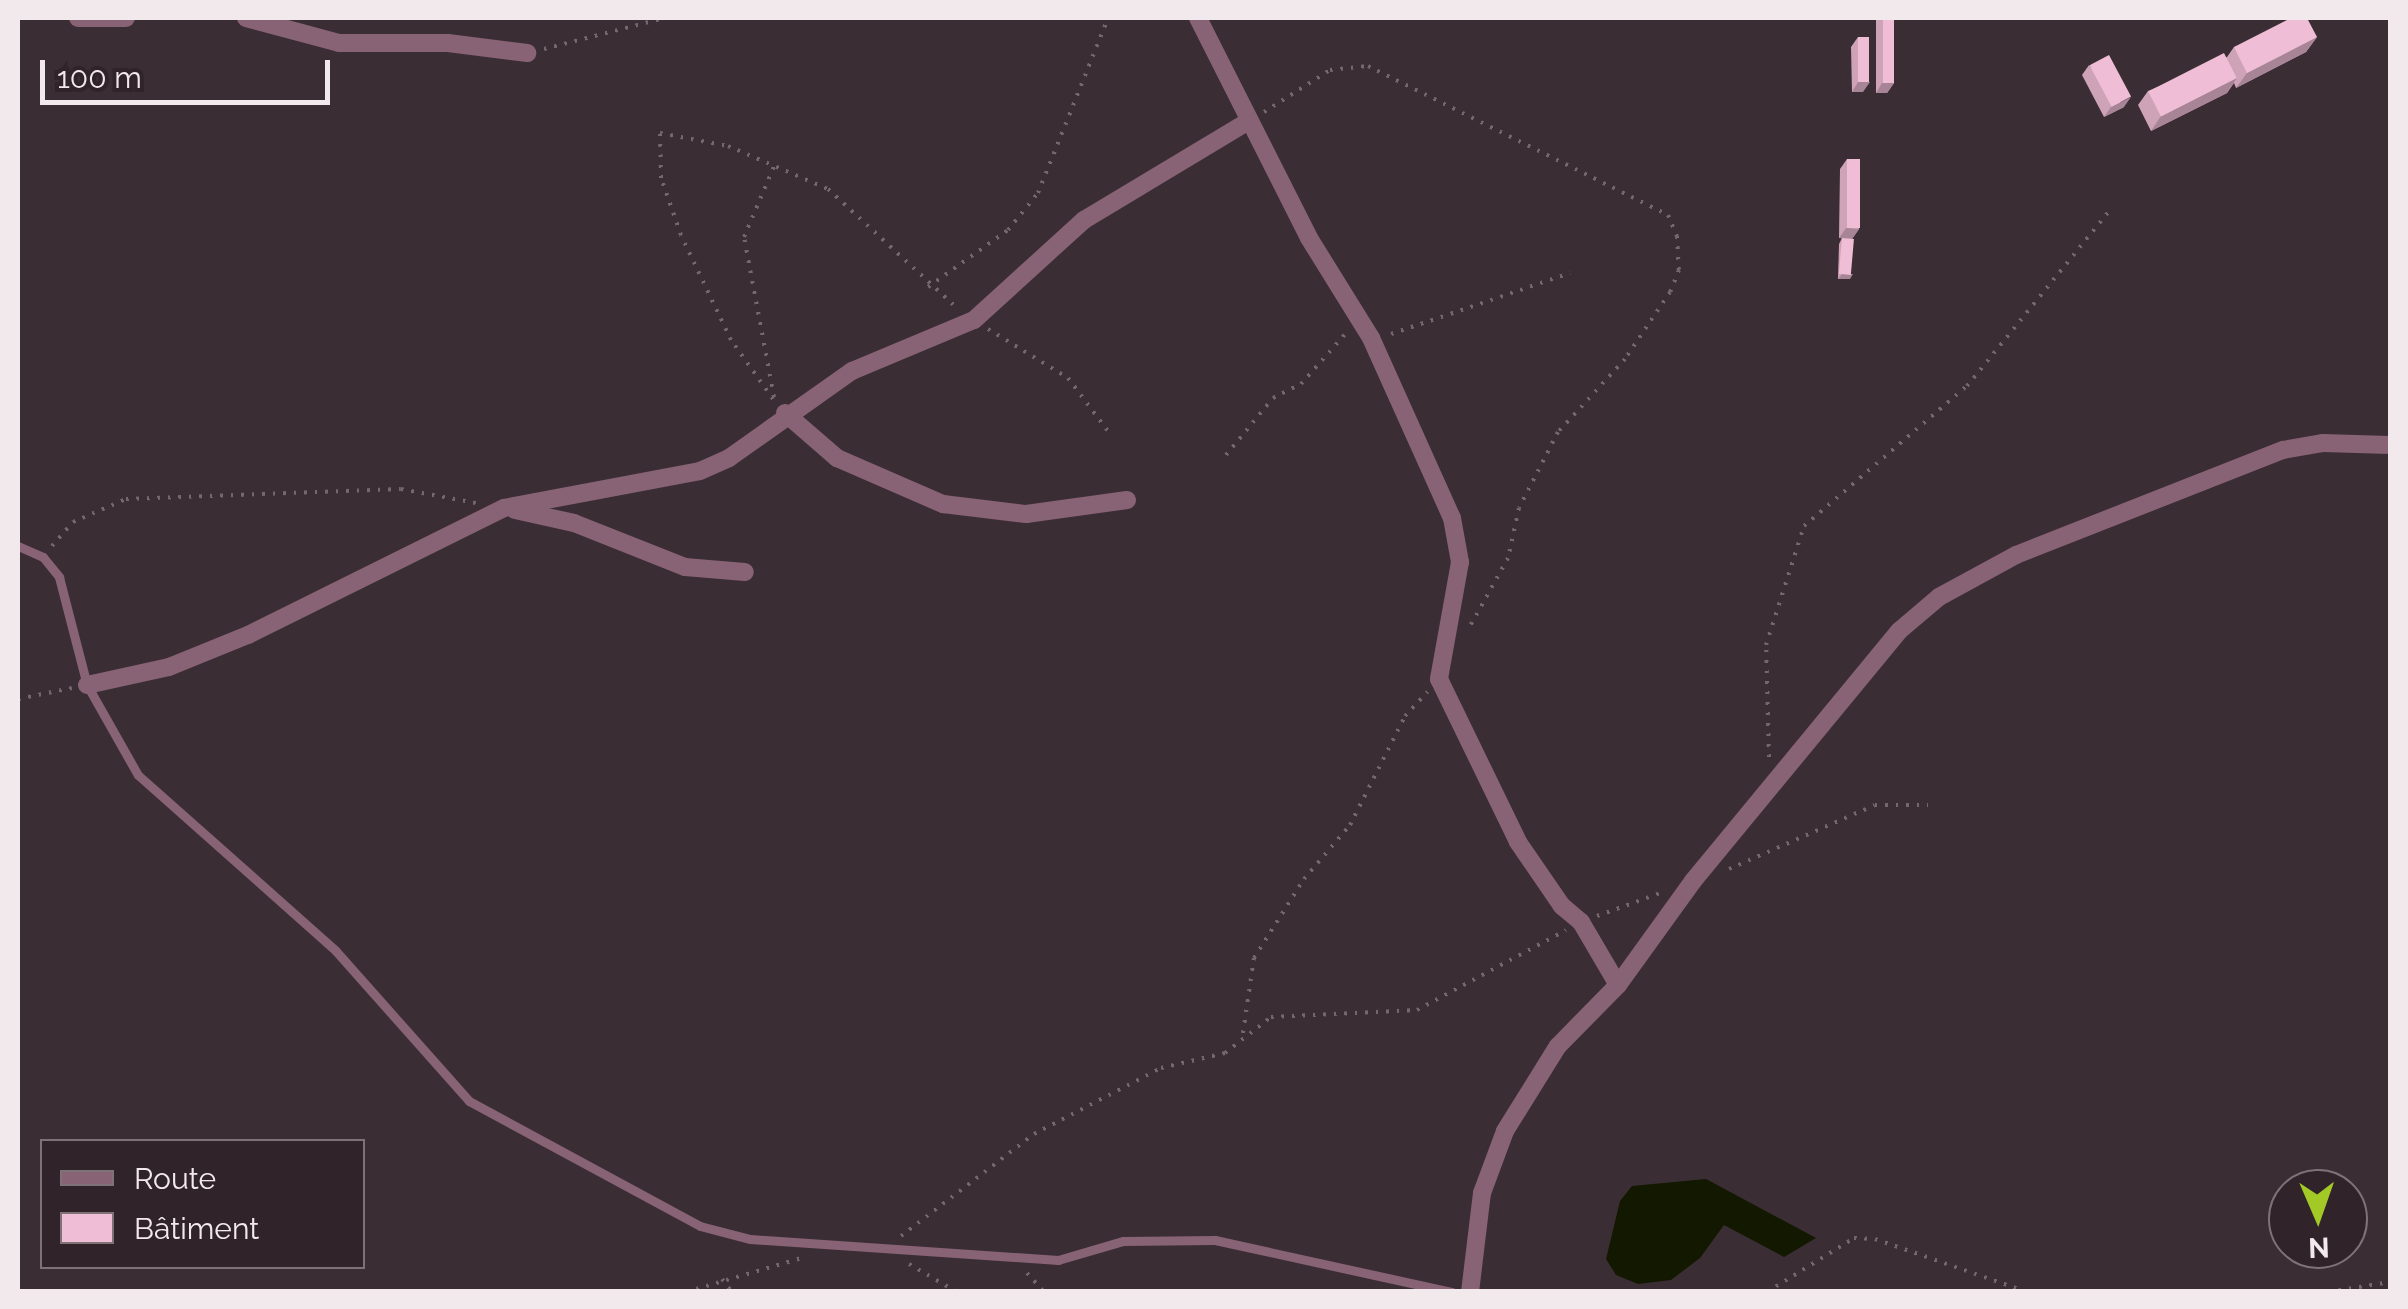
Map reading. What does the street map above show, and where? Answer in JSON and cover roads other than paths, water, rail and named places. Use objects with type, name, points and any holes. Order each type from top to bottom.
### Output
[{"type":"street","points":[[78,18],[126,18]]},
{"type":"street","points":[[246,18],[339,43],[448,44],[527,53]]},
{"type":"street","points":[[1198,18],[1247,122],[1371,338],[1452,518],[1460,562],[1439,679],[1518,842],[1562,906],[1582,922],[1618,985]]},
{"type":"street","points":[[87,685],[169,666],[248,635],[504,508],[700,471],[729,458],[780,407],[913,342],[974,320],[1084,220],[1247,122]]},
{"type":"street","points":[[780,407],[838,458],[944,504],[1026,514],[1126,500]]},
{"type":"street","points":[[1470,1292],[1482,1193],[1505,1131],[1558,1046],[1618,985],[1693,881],[1899,631],[1939,597],[2016,555],[2283,450],[2324,442],[2390,445]]},
{"type":"street","points":[[504,508],[574,523],[686,567],[744,572]]},
{"type":"lane","points":[[18,546],[43,557],[59,577],[87,685],[130,766],[335,950],[469,1102],[722,1235],[1012,1258],[1072,1259],[1123,1241],[1164,1237],[1215,1240],[1452,1292]]}]
